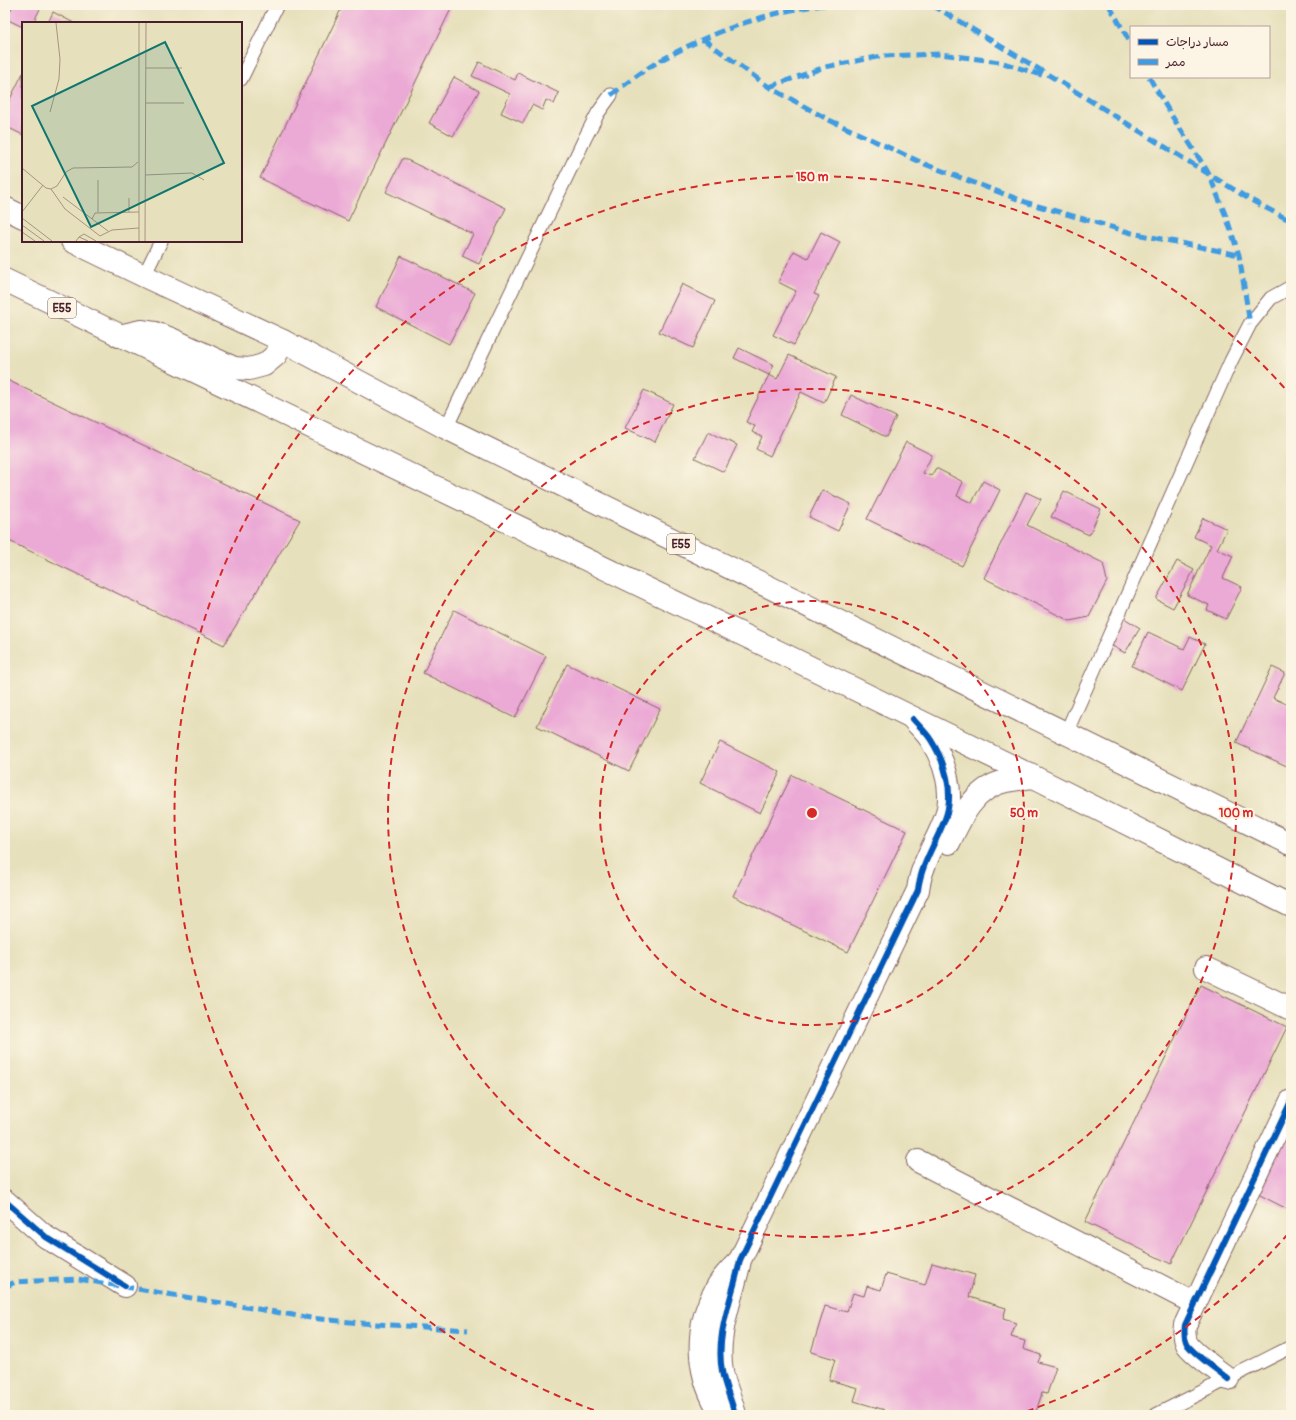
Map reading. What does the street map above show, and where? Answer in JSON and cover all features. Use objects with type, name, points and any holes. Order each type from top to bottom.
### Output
[{"type":"main road","points":[[5,208],[22,216]]},
{"type":"main road","name":"E55","points":[[74,242],[283,341],[446,428],[1291,844]]},
{"type":"main road","name":"E55","points":[[5,280],[770,648],[1034,777],[1291,906]]},
{"type":"main road","points":[[119,336],[141,331],[155,333],[234,368],[249,370],[264,365],[276,355],[283,341]]},
{"type":"main road","points":[[735,1415],[725,1387],[721,1370],[720,1353],[724,1319],[734,1289],[740,1260],[918,890],[922,870],[946,818],[949,793],[946,774],[940,756],[930,739],[913,719]]},
{"type":"main road","points":[[918,890],[933,875],[959,821],[966,809],[976,797],[990,787],[1005,781],[1034,777]]},
{"type":"main road","points":[[1206,968],[1291,1009]]},
{"type":"main road","points":[[1228,1378],[1191,1349],[1185,1339],[1184,1325],[1291,1101]]},
{"type":"main road","points":[[918,1161],[1194,1303]]},
{"type":"main road","points":[[5,1201],[46,1237],[125,1286]]},
{"type":"main road","points":[[722,1415],[713,1402],[701,1365],[700,1346],[702,1326],[707,1307],[715,1290],[726,1274],[740,1260]]},
{"type":"lane","points":[[242,76],[277,5]]},
{"type":"lane","points":[[446,428],[586,136],[598,113],[611,95]]},
{"type":"lane","points":[[144,276],[161,242]]},
{"type":"lane","points":[[1066,733],[1224,376],[1250,324],[1271,298],[1291,287]]},
{"type":"lane","points":[[1156,1415],[1291,1347]]},
{"type":"building","points":[[13,5],[42,5],[34,22],[22,22],[22,27],[6,19]]},
{"type":"building","points":[[343,5],[443,5],[451,9],[348,221],[260,178]]},
{"type":"building","points":[[53,12],[72,22],[48,22]]},
{"type":"building","points":[[479,62],[515,80],[518,73],[559,93],[554,104],[546,100],[542,110],[532,105],[523,123],[501,113],[510,94],[472,76]]},
{"type":"building","points":[[22,75],[22,134],[5,126],[5,109]]},
{"type":"building","points":[[454,77],[479,91],[453,136],[429,123]]},
{"type":"building","points":[[403,158],[506,208],[479,264],[462,256],[473,234],[386,192]]},
{"type":"building","points":[[821,232],[840,242],[814,294],[819,296],[794,345],[773,335],[796,291],[778,282],[794,251],[808,258]]},
{"type":"building","points":[[401,256],[475,293],[449,344],[376,307]]},
{"type":"building","points":[[682,284],[715,301],[693,348],[659,332]]},
{"type":"building","points":[[739,348],[774,365],[769,375],[734,358]]},
{"type":"building","points":[[789,355],[836,377],[824,403],[801,392],[770,456],[756,449],[762,437],[752,432],[755,426],[746,422],[769,375],[777,379]]},
{"type":"building","points":[[5,379],[300,520],[224,645],[5,539]]},
{"type":"building","points":[[644,390],[673,404],[655,442],[625,428]]},
{"type":"building","points":[[851,395],[896,417],[886,437],[842,415]]},
{"type":"building","points":[[708,432],[737,445],[724,472],[695,458]]},
{"type":"building","points":[[906,442],[932,455],[923,473],[931,476],[936,468],[963,482],[957,496],[972,503],[983,481],[1000,490],[962,566],[867,519]]},
{"type":"building","points":[[822,490],[851,504],[838,531],[809,517]]},
{"type":"building","points":[[1064,491],[1101,509],[1089,535],[1051,517]]},
{"type":"building","points":[[1026,492],[1041,499],[1027,525],[1103,563],[1107,581],[1089,617],[1070,621],[984,578]]},
{"type":"building","points":[[1203,518],[1227,529],[1217,549],[1233,556],[1223,578],[1242,587],[1226,619],[1207,610],[1209,605],[1187,595],[1211,545],[1194,537]]},
{"type":"building","points":[[1177,561],[1194,570],[1173,608],[1156,599]]},
{"type":"building","points":[[454,610],[546,656],[515,718],[423,673]]},
{"type":"building","points":[[1124,618],[1140,628],[1125,653],[1109,644]]},
{"type":"building","points":[[1148,632],[1184,649],[1190,637],[1205,644],[1182,691],[1132,666]]},
{"type":"building","points":[[567,664],[660,709],[629,771],[537,726]]},
{"type":"building","points":[[1272,667],[1285,673],[1273,698],[1291,706],[1291,763],[1289,767],[1236,743]]},
{"type":"building","points":[[720,742],[780,772],[760,813],[700,783]]},
{"type":"building","points":[[792,775],[907,831],[848,952],[733,896]]},
{"type":"building","points":[[1201,985],[1287,1027],[1171,1264],[1085,1222]]},
{"type":"building","points":[[1291,1124],[1291,1201],[1287,1209],[1258,1194]]},
{"type":"building","points":[[932,1263],[975,1275],[969,1297],[1006,1308],[1003,1319],[1016,1323],[1011,1337],[1025,1341],[1023,1349],[1041,1355],[1038,1362],[1056,1367],[1047,1394],[1042,1393],[1035,1415],[884,1415],[885,1410],[854,1401],[858,1388],[829,1380],[835,1359],[811,1352],[825,1306],[847,1312],[853,1293],[864,1296],[867,1286],[881,1290],[886,1274],[925,1285]]},
{"type":"marked path","points":[[611,95],[656,63],[717,33],[782,12],[826,5]]},
{"type":"marked path","points":[[932,5],[1057,80],[1249,199],[1291,221]]},
{"type":"marked path","points":[[1109,5],[1130,42]]},
{"type":"marked path","points":[[703,39],[769,87],[829,120],[927,165],[1028,203],[1132,233],[1239,255]]},
{"type":"marked path","points":[[769,87],[825,67],[882,56],[941,54],[1000,62],[1045,76]]},
{"type":"marked path","points":[[1150,78],[1208,172],[1227,219],[1239,255],[1250,324]]},
{"type":"marked path","points":[[5,1287],[15,1282],[78,1279],[311,1318],[468,1330]]},
{"type":"cycle path","points":[[735,1415],[723,1377],[720,1357],[723,1329],[740,1260],[918,890],[925,862],[945,819],[948,809],[949,788],[944,768],[929,737],[913,719]]},
{"type":"cycle path","points":[[1228,1379],[1190,1348],[1185,1339],[1185,1325],[1291,1101]]},
{"type":"cycle path","points":[[5,1201],[46,1237],[125,1286]]}]
